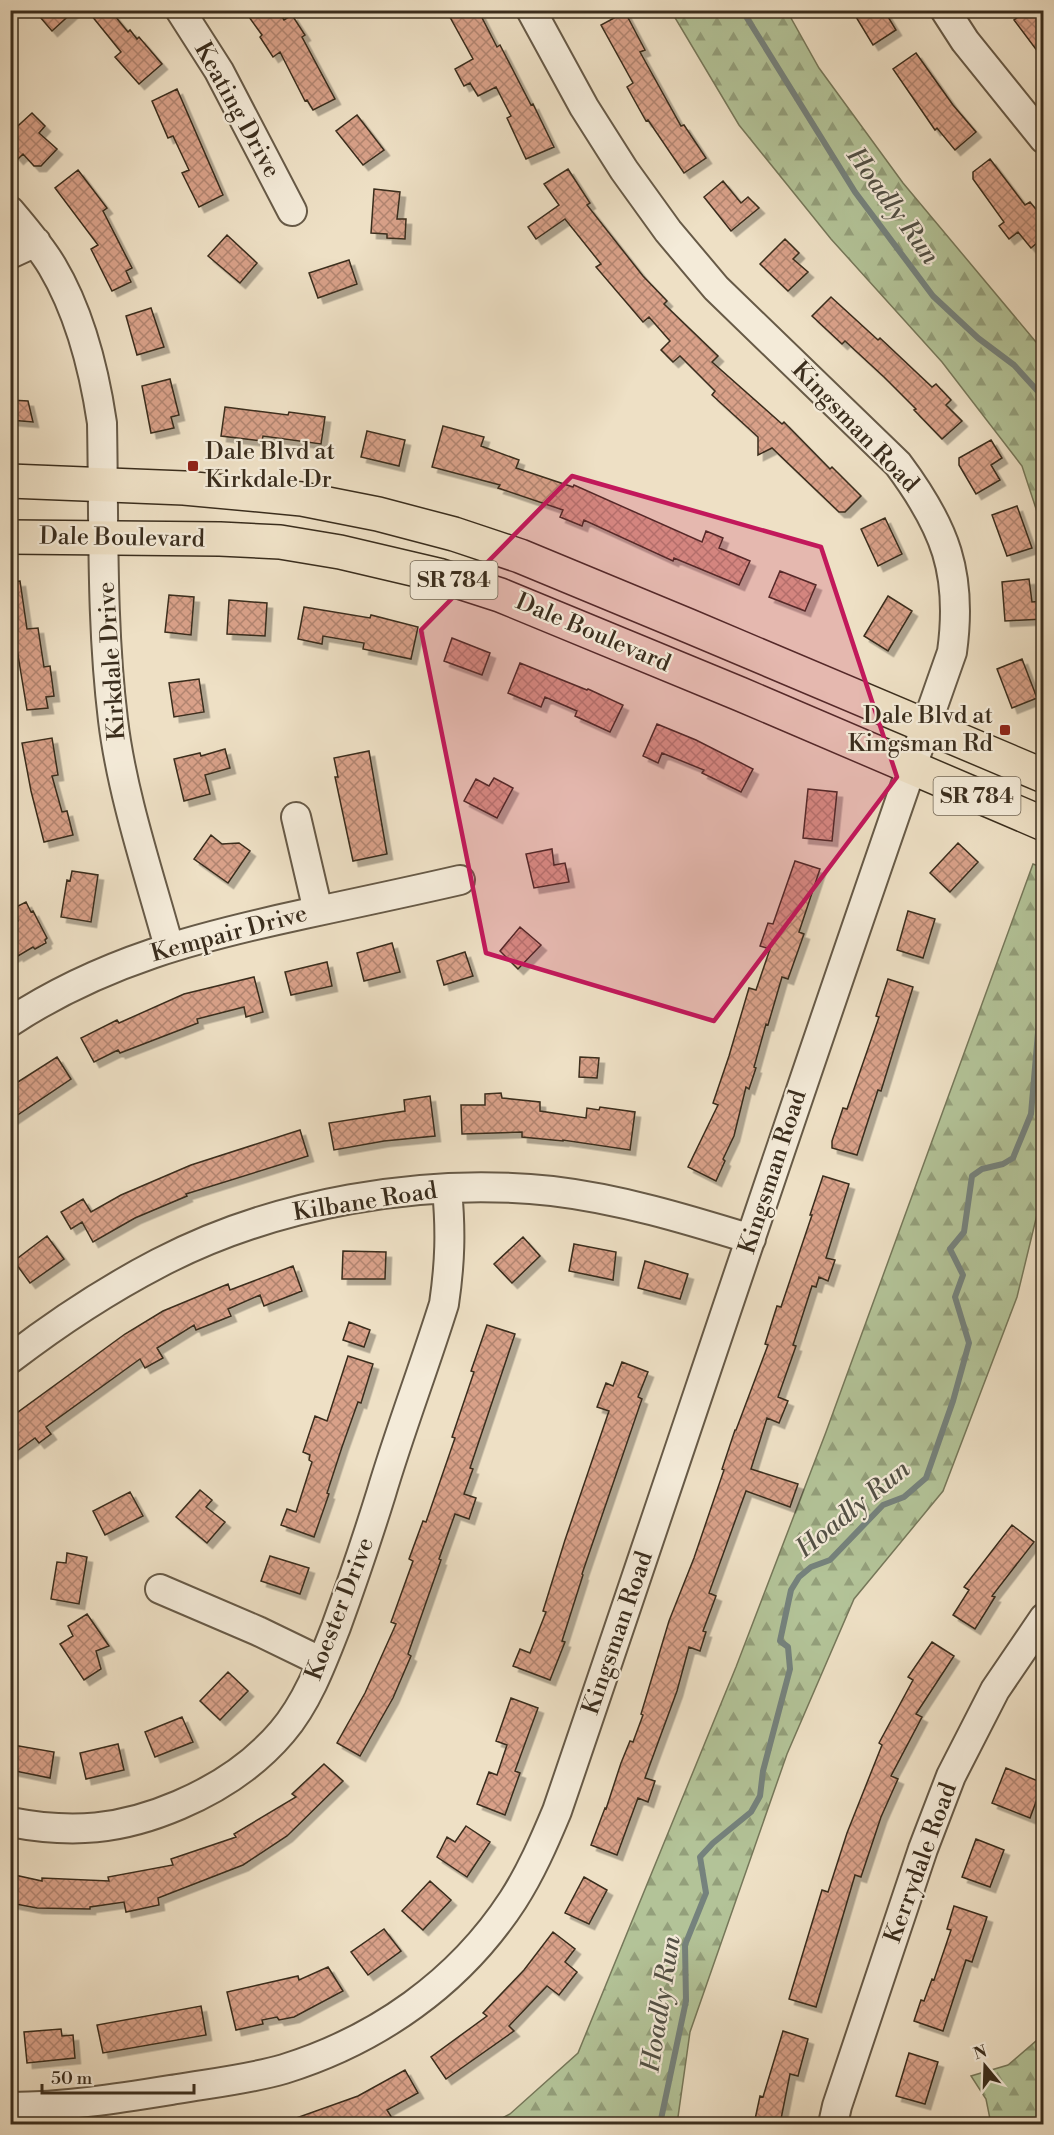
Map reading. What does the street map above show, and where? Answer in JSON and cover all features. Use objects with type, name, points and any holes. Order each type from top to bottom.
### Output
[{"type":"main road","name":"Dale Boulevard","points":[[10,481],[184,488],[302,499],[378,513],[454,534],[520,556],[1044,776]]},
{"type":"main road","name":"Dale Boulevard","points":[[10,537],[220,539],[280,543],[340,552],[438,575],[500,594],[1044,824]]},
{"type":"street","name":"Keating Drive","points":[[180,10],[219,71],[292,211]]},
{"type":"street","name":"Kingsman Road","points":[[10,2107],[89,2104],[226,2081],[282,2069],[325,2055],[366,2035],[413,2006],[441,1983],[479,1944],[513,1900],[540,1853],[557,1811],[828,1005],[952,652],[956,623],[956,594],[949,557],[938,526],[922,496],[898,464],[716,288],[668,231],[624,170],[584,106],[531,10]]},
{"type":"street","points":[[945,10],[965,41],[1044,139]]},
{"type":"street","name":"Kirkdale Drive","points":[[10,211],[36,242],[53,268],[72,309],[87,352],[98,396],[102,423],[107,664],[113,723],[124,782],[169,947]]},
{"type":"street","points":[[10,254],[36,242]]},
{"type":"street","points":[[296,818],[318,911]]},
{"type":"street","name":"Kempair Drive","points":[[10,1022],[70,988],[112,968],[169,947],[220,932],[460,880]]},
{"type":"street","name":"Kilbane Road","points":[[10,1359],[128,1279],[161,1262],[214,1238],[269,1219],[325,1204],[382,1195],[447,1189],[491,1188],[552,1191],[608,1200],[680,1217],[751,1239]]},
{"type":"street","name":"Koester Drive","points":[[10,1822],[44,1829],[86,1830],[120,1825],[154,1816],[200,1797],[240,1771],[284,1731],[306,1696],[322,1662],[358,1568],[444,1304],[451,1227],[447,1189]]},
{"type":"street","points":[[160,1589],[258,1630],[322,1662]]},
{"type":"street","name":"Kerrydale Road","points":[[833,2124],[923,1849],[951,1776],[995,1690],[1044,1618]]},
{"type":"highlighted area","points":[[572,476],[821,547],[897,777],[714,1021],[486,953],[421,630]]},
{"type":"green space","points":[[671,11],[787,11],[819,68],[903,183],[1044,352],[1043,530],[1022,466],[942,362],[831,239],[739,125]]},
{"type":"green space","points":[[1033,864],[1044,868],[1043,1190],[1017,1297],[943,1491],[854,1599],[787,1754],[690,2032],[677,2124],[491,2124],[510,2114],[578,2053],[736,1667],[826,1432]]},
{"type":"green space","points":[[1043,2035],[1043,2124],[991,2124],[986,2099],[971,2076],[1008,2065]]},
{"type":"building","points":[[34,10],[75,10],[52,31]]},
{"type":"building","points":[[87,10],[110,10],[128,32],[130,30],[137,39],[139,37],[162,64],[139,84],[115,57],[121,52]]},
{"type":"building","points":[[244,10],[278,10],[284,20],[292,15],[305,35],[302,37],[335,99],[313,110],[307,100],[305,101],[280,52],[273,57],[260,37],[262,35]]},
{"type":"building","points":[[446,10],[478,10],[497,47],[500,45],[531,105],[533,104],[554,147],[526,159],[507,118],[511,116],[496,87],[478,96],[470,83],[464,86],[455,69],[473,59]]},
{"type":"building","points":[[867,10],[884,10],[896,30],[873,45],[856,17]]},
{"type":"building","points":[[1028,10],[1040,10],[1044,16],[1044,60],[1014,20]]},
{"type":"building","points":[[625,12],[645,50],[640,52],[681,126],[684,125],[706,158],[684,173],[648,120],[646,121],[627,87],[633,83],[601,25]]},
{"type":"building","points":[[916,53],[953,105],[976,132],[955,150],[937,128],[935,130],[893,69]]},
{"type":"building","points":[[177,89],[223,195],[199,207],[182,173],[189,170],[173,136],[168,138],[152,101]]},
{"type":"building","points":[[32,113],[45,126],[39,133],[57,149],[41,166],[34,166],[23,154],[18,159],[10,150],[10,133]]},
{"type":"building","points":[[357,115],[384,150],[363,165],[336,131]]},
{"type":"building","points":[[990,159],[1025,205],[1030,202],[1044,219],[1044,237],[1031,248],[1018,232],[1009,239],[999,226],[1004,222],[973,179],[973,172]]},
{"type":"building","points":[[568,169],[590,203],[587,205],[643,276],[667,301],[664,304],[718,356],[712,362],[782,424],[784,422],[830,469],[832,467],[861,496],[845,512],[839,512],[772,448],[758,455],[758,437],[712,395],[715,391],[680,356],[673,362],[661,350],[670,341],[649,317],[643,322],[596,267],[601,264],[565,219],[536,239],[528,227],[559,205],[544,184]]},
{"type":"building","points":[[78,170],[107,208],[103,211],[132,268],[126,271],[131,282],[112,291],[91,249],[98,245],[55,188]]},
{"type":"building","points":[[723,181],[741,203],[748,197],[759,208],[731,231],[704,197]]},
{"type":"building","points":[[374,189],[400,192],[397,219],[406,219],[405,239],[387,238],[387,234],[371,233]]},
{"type":"building","points":[[227,235],[257,263],[240,283],[208,256]]},
{"type":"building","points":[[785,239],[799,253],[793,259],[808,272],[788,291],[760,264]]},
{"type":"building","points":[[349,260],[357,284],[318,298],[309,273]]},
{"type":"building","points":[[831,297],[878,340],[880,338],[932,387],[936,384],[951,400],[946,405],[962,421],[942,439],[884,377],[845,341],[842,344],[812,316]]},
{"type":"building","points":[[151,308],[164,347],[137,355],[126,316]]},
{"type":"building","points":[[170,379],[179,415],[171,417],[174,428],[151,433],[142,386]]},
{"type":"building","points":[[10,400],[28,401],[33,422],[10,420]]},
{"type":"building","points":[[225,407],[325,417],[321,444],[263,436],[262,441],[221,436]]},
{"type":"building","points":[[443,426],[484,437],[481,446],[519,460],[516,468],[573,487],[574,485],[702,542],[706,531],[723,538],[719,548],[750,561],[739,585],[674,558],[673,561],[584,520],[582,526],[560,517],[563,510],[498,488],[500,485],[432,467]]},
{"type":"building","points":[[367,431],[405,440],[399,466],[361,457]]},
{"type":"building","points":[[991,440],[1002,458],[991,465],[1000,480],[976,494],[959,465],[959,458]]},
{"type":"building","points":[[1017,506],[1032,548],[1007,556],[992,515]]},
{"type":"building","points":[[885,518],[902,554],[878,566],[861,529]]},
{"type":"building","points":[[780,571],[816,585],[805,611],[769,597]]},
{"type":"building","points":[[1029,579],[1032,602],[1042,601],[1044,619],[1005,621],[1002,582]]},
{"type":"building","points":[[20,581],[27,629],[38,628],[44,667],[50,666],[54,696],[46,697],[48,708],[27,710],[16,643],[10,644],[10,582]]},
{"type":"building","points":[[169,595],[194,597],[191,635],[165,632]]},
{"type":"building","points":[[888,596],[912,611],[888,651],[864,636]]},
{"type":"building","points":[[229,600],[267,603],[265,636],[227,634]]},
{"type":"building","points":[[304,607],[370,618],[371,615],[418,627],[411,659],[363,649],[364,643],[323,636],[322,644],[298,639]]},
{"type":"building","points":[[452,638],[490,653],[482,675],[444,661]]},
{"type":"building","points":[[1022,659],[1037,698],[1012,708],[997,669]]},
{"type":"building","points":[[520,663],[623,705],[610,732],[575,716],[577,711],[545,697],[541,707],[508,693]]},
{"type":"building","points":[[199,679],[204,712],[174,717],[169,683]]},
{"type":"building","points":[[657,724],[696,740],[753,769],[741,792],[702,773],[704,770],[662,753],[658,763],[643,756]]},
{"type":"building","points":[[52,738],[58,775],[52,776],[62,812],[67,811],[73,835],[44,842],[22,743]]},
{"type":"building","points":[[225,749],[230,768],[205,775],[210,794],[184,801],[174,759],[200,753],[201,756]]},
{"type":"building","points":[[369,751],[387,854],[353,861],[335,777],[338,777],[334,758]]},
{"type":"building","points":[[494,778],[513,788],[497,818],[464,801],[476,779],[489,786]]},
{"type":"building","points":[[808,789],[837,792],[832,841],[803,838]]},
{"type":"building","points":[[211,835],[222,844],[239,843],[250,851],[228,883],[194,859]]},
{"type":"building","points":[[958,843],[978,862],[950,892],[930,873]]},
{"type":"building","points":[[552,849],[554,865],[565,863],[569,882],[534,888],[526,854]]},
{"type":"building","points":[[795,861],[820,869],[799,932],[804,934],[788,979],[782,977],[768,1025],[766,1024],[749,1089],[746,1087],[734,1136],[716,1181],[688,1167],[718,1105],[713,1103],[749,988],[756,990],[770,949],[760,946],[768,923],[773,924]]},
{"type":"building","points":[[72,871],[98,875],[91,922],[61,917],[67,880],[70,881]]},
{"type":"building","points":[[26,902],[47,938],[46,943],[10,958],[10,925],[18,921],[12,909]]},
{"type":"building","points":[[908,911],[935,919],[923,958],[897,950]]},
{"type":"building","points":[[520,927],[541,945],[518,969],[500,951]]},
{"type":"building","points":[[392,943],[400,972],[364,981],[357,953]]},
{"type":"building","points":[[465,952],[473,976],[444,985],[437,961]]},
{"type":"building","points":[[327,962],[332,986],[291,995],[285,972]]},
{"type":"building","points":[[254,977],[263,1012],[246,1017],[244,1007],[197,1019],[198,1023],[120,1053],[118,1050],[94,1062],[81,1038],[117,1020],[119,1023],[184,994]]},
{"type":"building","points":[[888,979],[913,987],[881,1091],[878,1090],[857,1155],[832,1148],[832,1141],[843,1108],[847,1109],[879,1017],[876,1016]]},
{"type":"building","points":[[57,1057],[71,1079],[10,1120],[10,1087]]},
{"type":"building","points":[[580,1057],[599,1058],[597,1078],[579,1077]]},
{"type":"building","points":[[501,1093],[502,1098],[540,1102],[540,1111],[586,1118],[587,1108],[599,1110],[600,1107],[635,1112],[630,1150],[563,1140],[522,1137],[522,1132],[462,1134],[461,1105],[485,1105],[485,1094]]},
{"type":"building","points":[[430,1096],[435,1136],[384,1141],[334,1150],[329,1123],[405,1111],[404,1100]]},
{"type":"building","points":[[300,1130],[308,1156],[186,1194],[187,1196],[135,1218],[93,1242],[82,1222],[71,1229],[61,1212],[83,1199],[91,1212],[121,1195],[191,1165]]},
{"type":"building","points":[[823,1176],[849,1184],[826,1258],[835,1260],[828,1281],[819,1277],[816,1287],[812,1286],[793,1345],[796,1346],[778,1397],[788,1401],[779,1423],[767,1418],[751,1469],[798,1484],[790,1507],[746,1491],[709,1593],[716,1596],[703,1631],[706,1632],[700,1651],[689,1647],[677,1691],[645,1778],[655,1781],[648,1802],[638,1798],[617,1855],[591,1845],[621,1763],[630,1741],[633,1742],[643,1715],[641,1714],[669,1621],[694,1558],[735,1430],[768,1345],[765,1344],[777,1306],[781,1307]]},
{"type":"building","points":[[47,1236],[64,1259],[30,1283],[14,1261]]},
{"type":"building","points":[[523,1237],[540,1256],[512,1283],[494,1264]]},
{"type":"building","points":[[574,1244],[616,1252],[613,1280],[569,1271]]},
{"type":"building","points":[[343,1251],[386,1252],[385,1279],[342,1279]]},
{"type":"building","points":[[645,1261],[688,1274],[680,1299],[638,1288]]},
{"type":"building","points":[[293,1266],[302,1291],[264,1306],[260,1295],[228,1309],[231,1316],[196,1330],[194,1325],[157,1348],[163,1358],[145,1368],[140,1359],[46,1427],[51,1434],[39,1443],[35,1438],[10,1456],[10,1418],[125,1334],[163,1311],[228,1284],[230,1290]]},
{"type":"building","points":[[349,1322],[370,1330],[364,1347],[343,1340]]},
{"type":"building","points":[[487,1325],[515,1334],[470,1468],[473,1469],[464,1494],[476,1498],[469,1519],[455,1514],[408,1654],[411,1656],[393,1698],[360,1756],[337,1743],[365,1693],[396,1624],[391,1622],[413,1561],[409,1559],[423,1521],[426,1522],[455,1438],[452,1437]]},
{"type":"building","points":[[348,1356],[373,1364],[361,1403],[358,1402],[342,1447],[314,1537],[281,1525],[287,1509],[296,1512],[312,1462],[309,1460],[310,1455],[303,1452],[315,1416],[327,1421]]},
{"type":"building","points":[[622,1362],[648,1372],[638,1397],[642,1399],[582,1574],[562,1641],[565,1642],[550,1680],[513,1666],[520,1649],[530,1653],[546,1612],[543,1611],[565,1540],[609,1411],[597,1407],[606,1383],[613,1386]]},
{"type":"building","points":[[200,1490],[212,1500],[206,1507],[225,1522],[207,1543],[176,1517]]},
{"type":"building","points":[[130,1492],[143,1516],[105,1535],[93,1511]]},
{"type":"building","points":[[1012,1525],[1034,1542],[992,1596],[995,1597],[975,1629],[953,1615],[969,1590],[964,1587]]},
{"type":"building","points":[[67,1553],[87,1557],[79,1604],[51,1599],[57,1562],[66,1563]]},
{"type":"building","points":[[270,1556],[309,1568],[300,1594],[261,1581]]},
{"type":"building","points":[[87,1614],[109,1646],[96,1651],[101,1669],[84,1680],[60,1644],[73,1636],[68,1626]]},
{"type":"building","points":[[932,1642],[954,1656],[916,1714],[922,1717],[891,1776],[898,1779],[881,1817],[861,1877],[855,1875],[816,2007],[789,1999],[822,1890],[828,1892],[847,1833],[882,1745],[879,1743],[913,1680],[908,1677]]},
{"type":"building","points":[[228,1672],[248,1691],[220,1720],[200,1701]]},
{"type":"building","points":[[511,1698],[538,1708],[515,1771],[520,1773],[505,1815],[477,1804],[489,1772],[497,1775],[507,1745],[496,1741]]},
{"type":"building","points":[[182,1717],[193,1742],[155,1757],[145,1732]]},
{"type":"building","points":[[118,1744],[124,1770],[86,1779],[80,1753]]},
{"type":"building","points":[[13,1745],[54,1752],[50,1778],[10,1770]]},
{"type":"building","points":[[324,1764],[343,1781],[287,1836],[243,1865],[158,1898],[159,1905],[126,1912],[124,1902],[90,1907],[90,1909],[37,1908],[10,1903],[10,1874],[42,1881],[42,1878],[109,1881],[108,1877],[173,1865],[171,1859],[236,1837],[234,1834],[296,1797],[292,1794]]},
{"type":"building","points":[[1006,1768],[1043,1783],[1030,1818],[992,1803]]},
{"type":"building","points":[[466,1826],[490,1842],[467,1877],[437,1857],[447,1837],[455,1842]]},
{"type":"building","points":[[976,1839],[1004,1850],[990,1887],[962,1877]]},
{"type":"building","points":[[584,1877],[607,1890],[589,1924],[565,1913]]},
{"type":"building","points":[[430,1881],[451,1900],[423,1930],[402,1911]]},
{"type":"building","points":[[954,1906],[987,1917],[972,1962],[966,1960],[943,2031],[914,2021],[921,2000],[924,2001],[932,1979],[934,1980],[951,1930],[947,1929]]},
{"type":"building","points":[[384,1929],[401,1951],[368,1975],[351,1952]]},
{"type":"building","points":[[553,1932],[575,1949],[565,1962],[577,1972],[559,1995],[547,1986],[509,2026],[514,2031],[446,2079],[431,2057],[487,2016],[483,2013],[524,1970]]},
{"type":"building","points":[[328,1967],[343,1991],[294,2017],[262,2020],[263,2024],[236,2030],[227,1992],[298,1976],[299,1980]]},
{"type":"building","points":[[201,2006],[206,2035],[103,2053],[97,2025]]},
{"type":"building","points":[[61,2029],[62,2036],[73,2035],[75,2058],[27,2063],[24,2032]]},
{"type":"building","points":[[783,2031],[808,2039],[798,2076],[790,2074],[780,2124],[754,2124],[760,2096],[763,2097]]},
{"type":"building","points":[[909,2053],[938,2062],[925,2104],[896,2096]]},
{"type":"building","points":[[405,2070],[418,2093],[387,2110],[392,2118],[381,2124],[285,2124],[285,2122],[358,2096]]},
{"type":"waterway","name":"Hoadly Run","points":[[742,10],[855,192],[933,296],[978,338],[1014,365],[1044,398]]},
{"type":"waterway","name":"Hoadly Run","points":[[660,2124],[686,2001],[685,1945],[706,1893],[700,1857],[713,1843],[751,1812],[760,1796],[763,1771],[790,1669],[788,1647],[780,1641],[791,1590],[799,1577],[811,1567],[830,1560],[883,1505],[904,1497],[926,1478],[953,1401],[969,1343],[955,1297],[963,1275],[950,1249],[964,1232],[972,1176],[982,1169],[1003,1164],[1013,1158],[1031,1114],[1044,963]]},
{"type":"place","name":"Dale Blvd at Kirkdale Dr","points":[[193,466]]},
{"type":"place","name":"Dale Blvd at Kingsman Rd","points":[[1005,730]]}]
